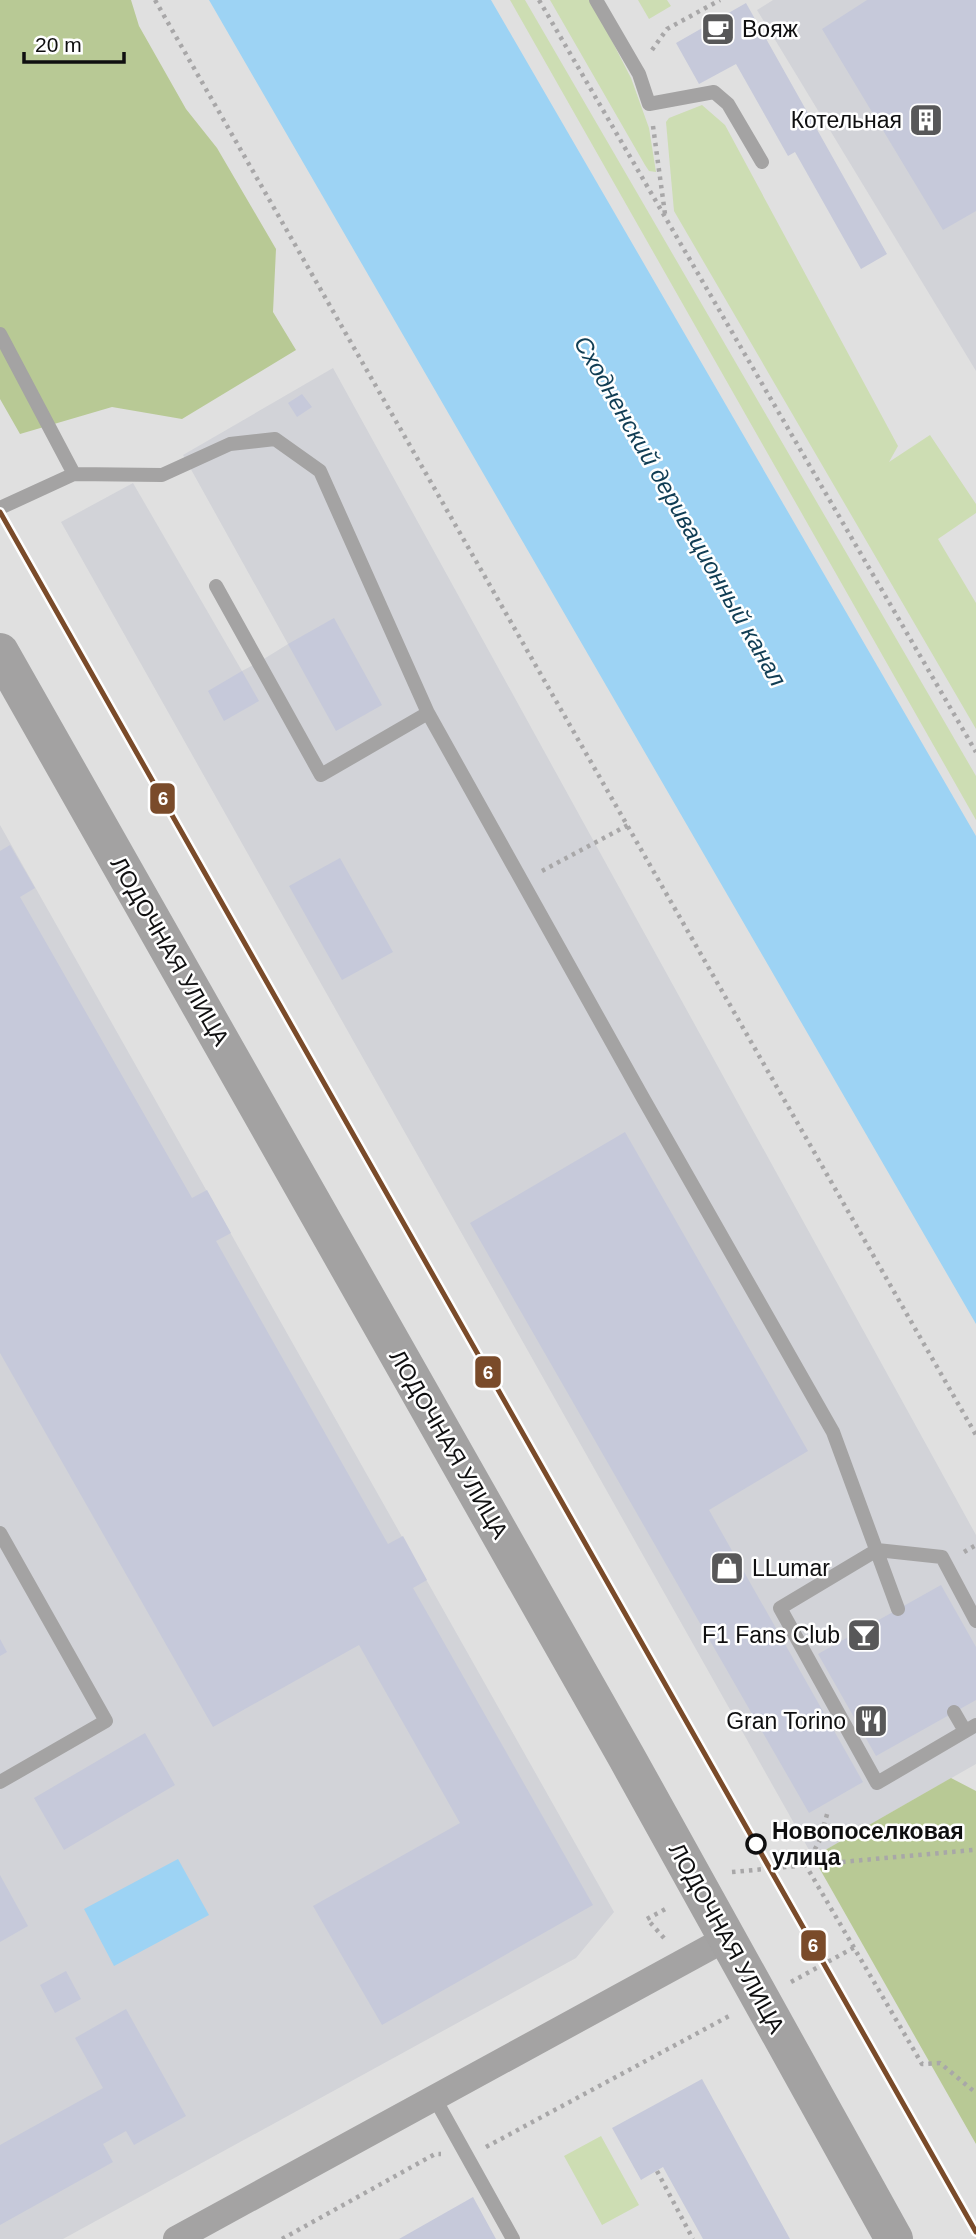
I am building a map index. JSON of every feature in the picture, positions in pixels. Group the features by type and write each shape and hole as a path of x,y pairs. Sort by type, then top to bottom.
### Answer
{"street":[{"name":"ЛОДОЧНАЯ УЛИЦА","path":"0,652 727,1938 894,2239"},
{"path":"177,2239 727,1938"}],"lane":[{"path":"596,0 639,74 649,104 715,92 728,104 762,162"},
{"path":"0,334 74,474"},
{"path":"0,508 74,474 162,475 230,444 275,439 320,471 428,713 833,1432 898,1609"},
{"path":"216,586 321,775 428,713"},
{"path":"0,1533 106,1721 0,1782"},
{"path":"954,1712 970,1728 877,1783 780,1608 877,1550 942,1557 976,1621"},
{"path":"434,2097 513,2239"}],"path":[{"path":"155,0 976,1434"},
{"path":"539,0 976,752"},
{"path":"649,54 667,29 720,0"},
{"path":"649,104 666,219"},
{"path":"522,882 628,825"},
{"path":"966,1551 976,1545"},
{"path":"805,1864 819,1842 828,1811"},
{"path":"732,1872 973,1850 976,1853"},
{"path":"805,1864 922,2064 940,2063 976,2093"},
{"path":"671,1947 647,1919 676,1903"},
{"path":"784,1986 855,1947"},
{"path":"282,2239 435,2154 471,2155 732,2015"},
{"path":"657,2171 693,2239"}],"shaded area":[{"path":"773,0 976,0 976,371 757,10"},
{"path":"333,368 976,1535 976,1764 813,1857 61,522 133,483 242,671 259,662 288,644 183,455"},
{"path":"0,825 614,1912 576,1958 63,2239 0,2239"}],"green space":[{"path":"0,0 131,0 139,26 186,109 217,148 276,249 273,312 296,350 182,419 112,407 20,434 0,399"},
{"path":"510,0 525,0 976,776 976,820"},
{"path":"550,0 591,0 631,78 649,128 656,172 649,171 645,165"},
{"path":"638,0 667,0 671,6 649,19"},
{"path":"702,105 725,125 898,446 889,462 930,435 976,504 976,513 938,539 976,603 976,729 674,211 666,122 669,118"},
{"path":"951,1778 976,1791 976,2144 813,1857"},
{"path":"601,2136 639,2205 602,2225 564,2156"}],"water":[{"name":"Сходненский деривационный канал","path":"209,0 491,0 976,836 976,1324"},
{"path":"178,1859 209,1915 114,1966 84,1909"}],"building":[{"name":"Котельная","path":"867,0 976,0 976,211 943,230 822,29"},
{"path":"746,3 887,254 861,269 795,152 788,156 736,64 699,84 676,43"},
{"path":"302,394 312,407 297,417 288,403"},
{"path":"334,618 382,705 336,731 288,644"},
{"path":"242,671 259,701 224,721 208,691"},
{"path":"10,845 35,888 20,897 192,1198 207,1190 231,1233 216,1241 388,1544 403,1536 427,1580 413,1588 593,1905 382,2025 313,1906 460,1823 359,1645 213,1727 0,1353 0,851"},
{"path":"340,858 393,952 342,980 289,886"},
{"path":"625,1132 808,1451 709,1510 863,1782 809,1813 470,1223"},
{"path":"941,1585 976,1647 976,1700 876,1756 818,1654"},
{"path":"0,1639 7,1652 0,1656"},
{"path":"145,1733 175,1785 64,1850 34,1798"},
{"path":"0,1875 28,1926 0,1942"},
{"path":"66,1971 81,1999 55,2013 40,1985"},
{"path":"126,2009 186,2116 134,2145 126,2131 103,2144 113,2162 0,2225 0,2145 103,2088 75,2038"},
{"path":"702,2079 790,2239 703,2239 663,2167 641,2180 612,2128"},
{"path":"473,2197 496,2239 399,2239"}],"transit line":[{"name":"6","path":"0,512 976,2232"}],"place":[{"name":"Вояж","path":"718,29"},
{"name":"Котельная","path":"926,120"},
{"name":"LLumar","path":"727,1568"},
{"name":"F1 Fans Club","path":"864,1635"},
{"name":"Gran Torino","path":"871,1721"},
{"name":"Новопоселковая улица","path":"756,1844"}]}
